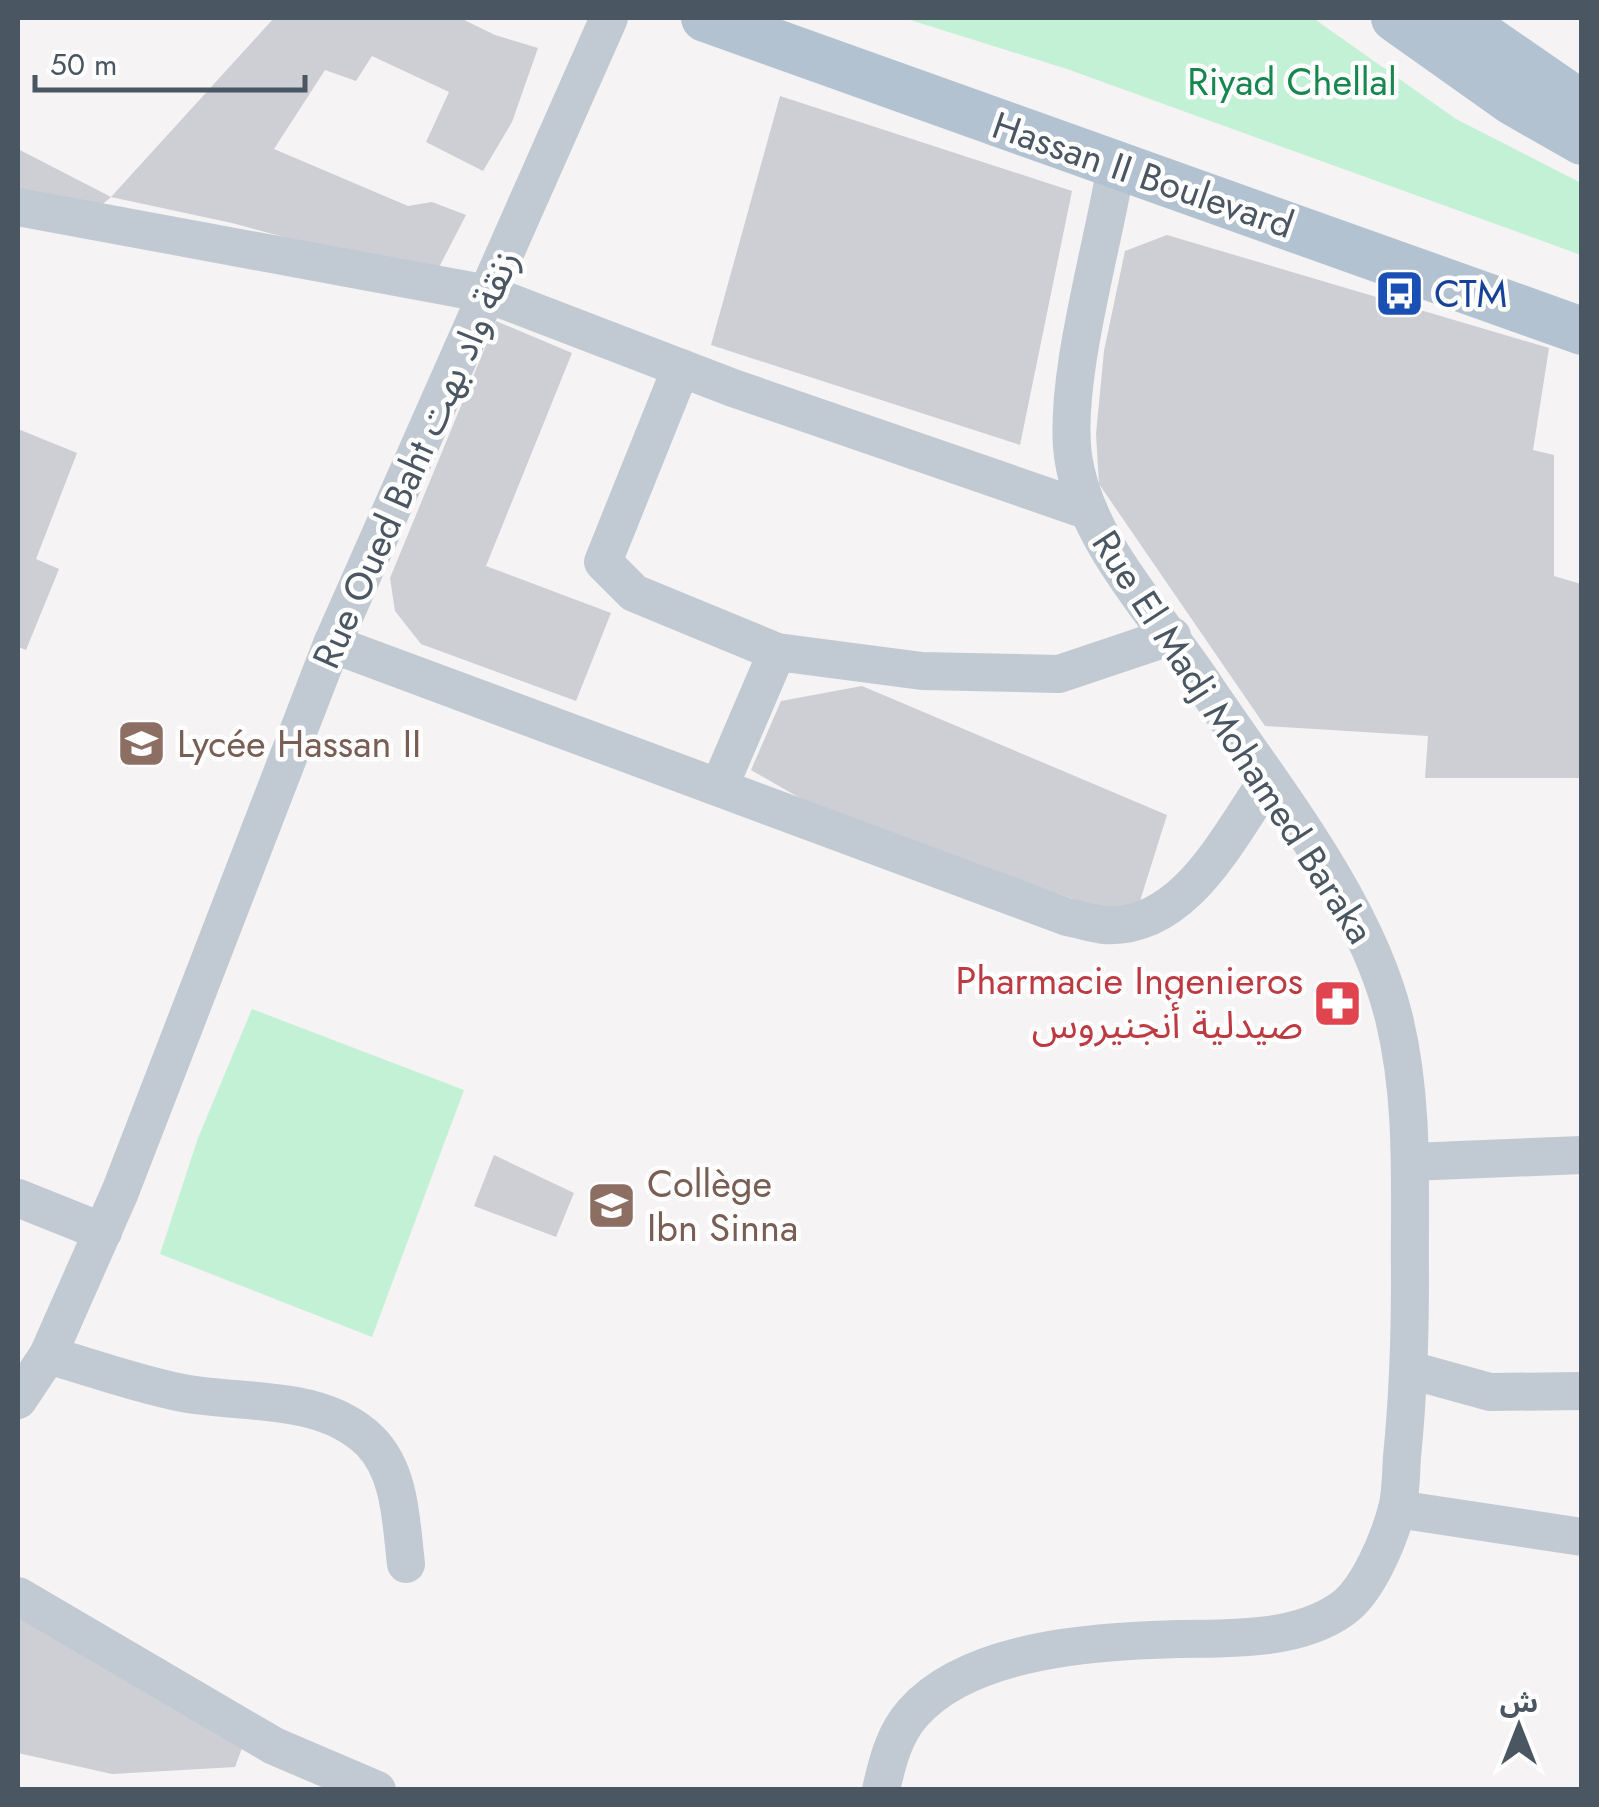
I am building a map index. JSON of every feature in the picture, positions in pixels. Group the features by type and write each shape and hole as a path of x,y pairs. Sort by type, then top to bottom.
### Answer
{"main road":[{"name":"Hassan II Boulevard","path":"705,18 1582,330"},
{"path":"1395,18 1512,101 1582,141"},
{"path":"1456,18 1582,105"}],"street":[{"name":"Rue Oued Baht زنقة واد بهت","path":"18,1400 48,1354 102,1232 332,644 609,18"},
{"name":"Rue El Madj Mohamed Baraka","path":"880,1790 890,1750 913,1712 954,1682 1026,1652 1160,1640 1251,1638 1301,1628 1344,1609 1365,1583 1397,1509 1410,1370 1412,1162 1394,1016 1371,950 1322,862 1115,557 1089,511 1073,454 1074,399 1116,166"},
{"path":"18,207 488,294 681,368 1089,511"},
{"path":"681,368 603,562 634,593 777,652 922,672 1059,674 1172,636"},
{"path":"332,644 1067,916 1106,925 1134,922 1182,898 1268,780"},
{"path":"716,784 723,778 777,652"},
{"path":"1412,1162 1582,1155"},
{"path":"18,1198 102,1232"},
{"path":"48,1354 173,1391 278,1402 336,1419 369,1440 384,1460 399,1504 406,1564"},
{"path":"1410,1370 1490,1392 1582,1391"},
{"path":"1397,1509 1582,1538"},
{"path":"18,1596 274,1746 377,1790"}],"green space":[{"name":"Riyad Chellal","path":"904,18 1313,18 1456,119 1581,183 1581,255 1067,69"},
{"path":"252,1009 464,1090 372,1337 160,1254 198,1138"}],"building":[{"path":"274,18 460,18 495,35 538,48 512,122 483,171 426,142 449,92 372,56 356,81 325,70 274,149 408,206 432,202 466,215 434,277 232,223 111,197"},
{"path":"780,96 1072,191 1020,445 711,345"},
{"path":"18,149 111,197 91,214 18,201"},
{"path":"1167,235 1549,348 1533,450 1554,455 1554,576 1581,584 1582,778 1425,778 1428,736 1265,726 1099,484 1096,434 1104,351 1125,251"},
{"path":"496,321 572,353 486,566 611,613 576,701 421,644 395,611 390,578"},
{"path":"18,429 77,453 36,559 59,569 26,650 18,647"},
{"path":"862,686 1167,815 1134,920 826,813 751,770 781,701"},
{"path":"494,1155 574,1193 556,1237 474,1206"},
{"path":"20,1618 242,1748 235,1767 112,1774 18,1753"}],"place":[{"name":"CTM","path":"1399,294"},
{"name":"Lycée Hassan II","path":"142,744"},
{"name":"Pharmacie Ingenieros صيدلية أنجنيروس","path":"1338,1003"},
{"name":"Collège Ibn Sinna","path":"612,1206"}]}
